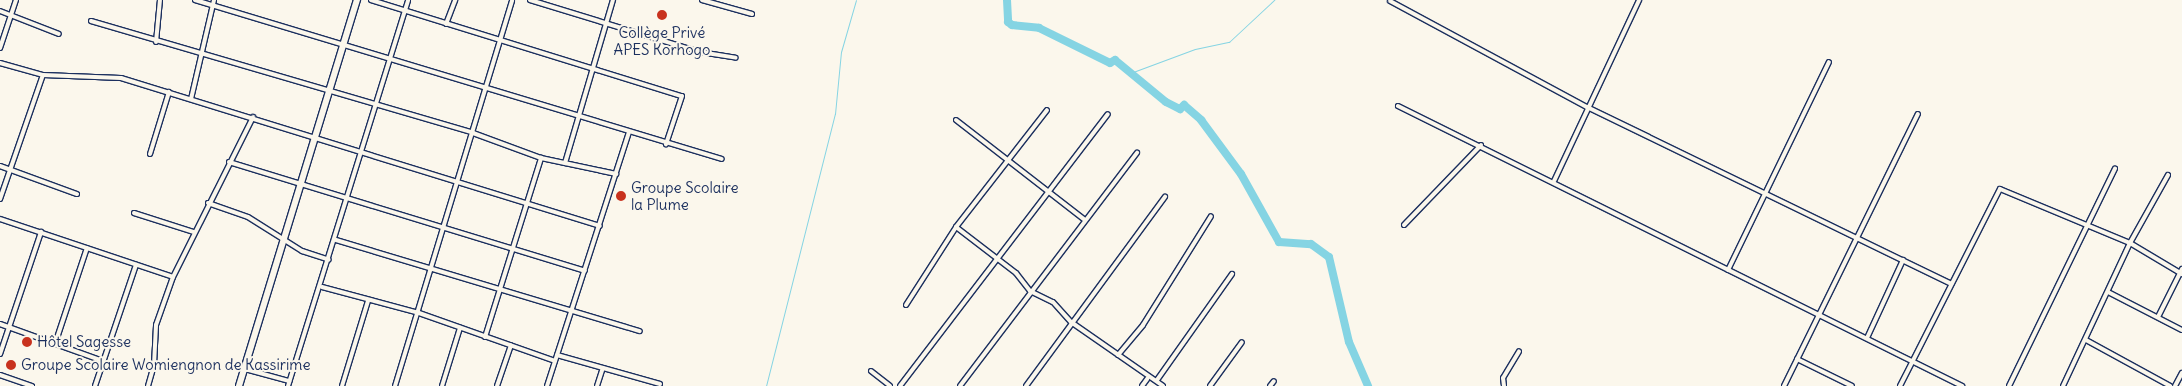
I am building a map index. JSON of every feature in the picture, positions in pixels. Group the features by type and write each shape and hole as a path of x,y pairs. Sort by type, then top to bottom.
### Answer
{"street":[{"path":"0,48 16,0"},
{"path":"156,42 160,0"},
{"path":"195,0 214,2 391,60 485,87 666,144 722,159"},
{"path":"239,386 286,242 357,0"},
{"path":"372,0 682,96 666,144"},
{"path":"245,369 288,384 322,288 408,0"},
{"path":"446,24 455,0"},
{"path":"395,386 419,314 430,270 459,182 485,87 512,0"},
{"path":"530,0 700,52 736,58"},
{"path":"565,163 613,0"},
{"path":"702,0 752,14"},
{"path":"1554,181 1587,107 1639,0"},
{"path":"1390,1 1587,107 1951,284"},
{"path":"191,99 214,2"},
{"path":"0,11 59,34"},
{"path":"91,20 156,42 473,133 541,158 616,174"},
{"path":"1728,270 1829,62"},
{"path":"0,63 43,75 122,78 600,226"},
{"path":"0,199 43,75"},
{"path":"150,154 169,92"},
{"path":"1398,106 1554,181 1818,316 1867,338 1962,386"},
{"path":"906,305 956,228 1010,162 1047,110"},
{"path":"900,386 998,261 1108,114"},
{"path":"1785,386 1918,114"},
{"path":"148,386 156,325 173,277 208,203 253,118"},
{"path":"956,120 1085,220"},
{"path":"547,386 629,132"},
{"path":"1404,225 1481,145"},
{"path":"960,386 1030,291 1137,153"},
{"path":"486,337 541,158"},
{"path":"230,162 304,181 512,250 585,272"},
{"path":"0,166 77,194"},
{"path":"2009,386 2115,170"},
{"path":"2063,386 2130,243 2168,175"},
{"path":"1900,386 2000,189 2130,243 2181,272 2158,317"},
{"path":"1026,386 1071,322 1111,276 1165,197"},
{"path":"208,203 248,218 286,242 329,260"},
{"path":"134,214 194,232"},
{"path":"1118,355 1143,325 1211,216"},
{"path":"0,219 173,277"},
{"path":"956,228 1016,273 1030,291 1053,302 1071,322 1118,355 1147,379 1156,380 1163,386"},
{"path":"0,354 41,232"},
{"path":"336,240 500,291 571,308 640,331"},
{"path":"56,344 87,248"},
{"path":"1867,338 1903,260"},
{"path":"95,386 136,265"},
{"path":"1156,380 1232,274"},
{"path":"322,288 419,314 555,361"},
{"path":"2108,292 2182,330"},
{"path":"342,386 368,301"},
{"path":"0,324 103,361"},
{"path":"442,386 460,328"},
{"path":"2086,340 2170,386"},
{"path":"1210,386 1242,342"},
{"path":"497,386 510,345"},
{"path":"1504,386 1503,378 1519,351"},
{"path":"557,355 660,384"},
{"path":"1797,359 1852,386"},
{"path":"597,386 603,368"},
{"path":"871,371 890,386"},
{"path":"2175,386 2182,373"},
{"path":"0,375 30,386"},
{"path":"1142,386 1147,379"},
{"path":"1270,386 1274,381"}],"waterway":[{"path":"766,386 835,114 841,52 856,0"},
{"path":"1007,0 1008,22 1012,25 1039,28 1110,63 1115,60 1166,102 1180,109 1184,105 1201,120 1241,174 1279,242 1311,244 1329,257 1349,342 1368,386"},
{"path":"1133,72 1195,49 1229,42 1274,0"}],"place":[{"name":"Collège Privé APES Korhogo","path":"662,15"},
{"name":"Groupe Scolaire la Plume","path":"621,196"},
{"name":"Hôtel Sagesse","path":"27,342"},
{"name":"Groupe Scolaire Womiengnon de Kassirime","path":"11,365"}]}
